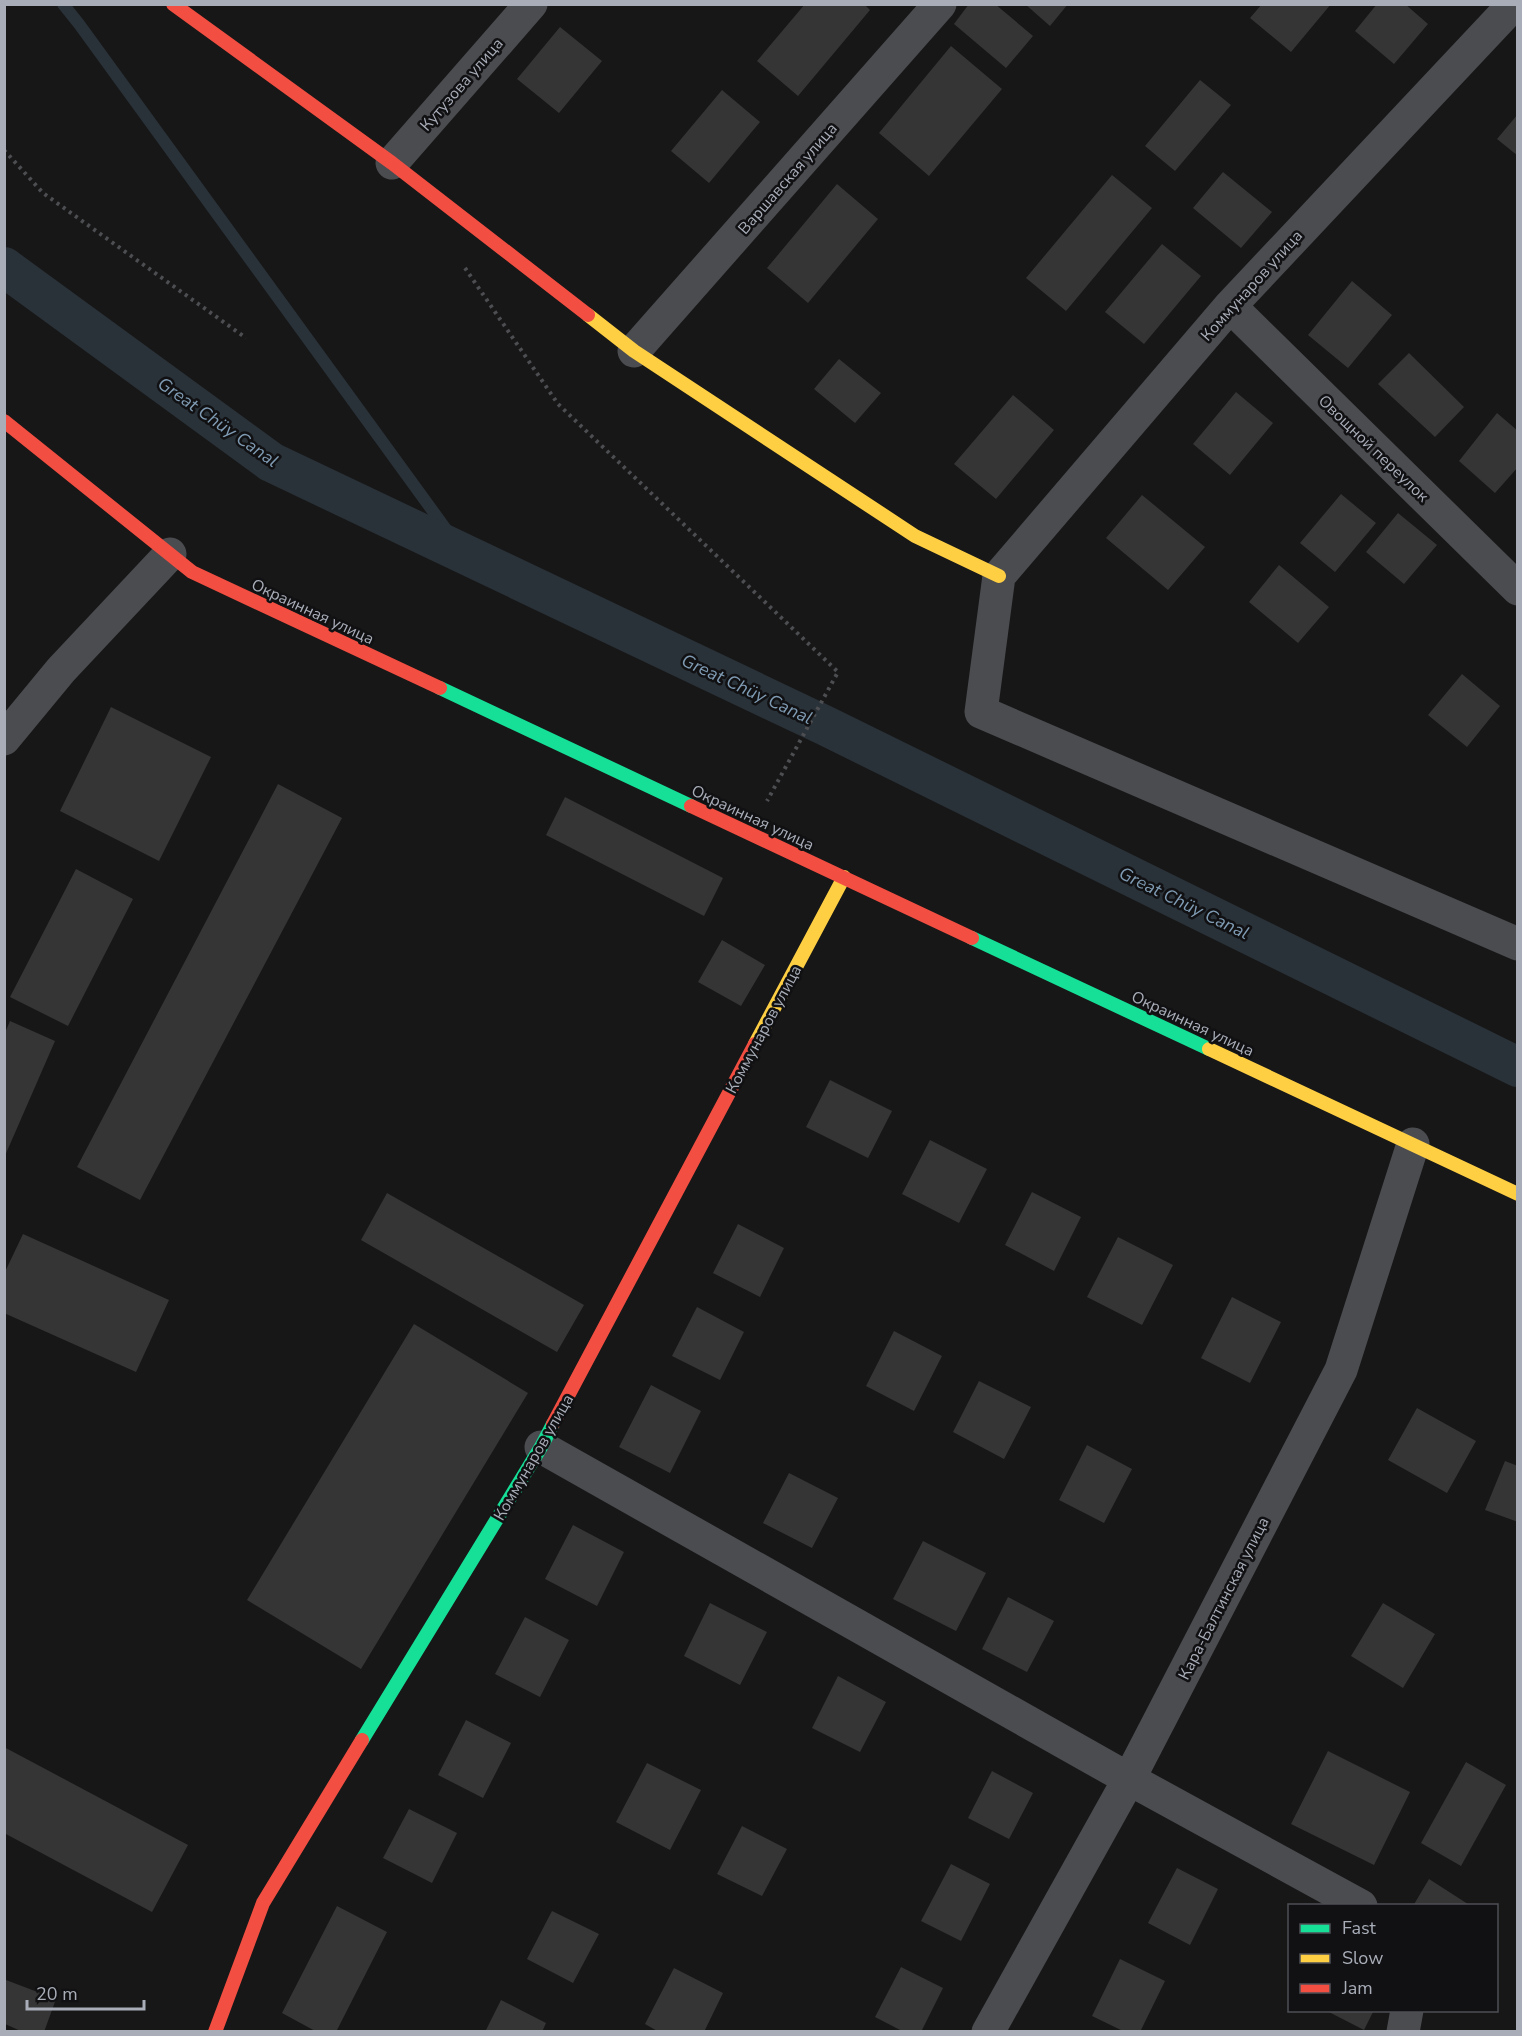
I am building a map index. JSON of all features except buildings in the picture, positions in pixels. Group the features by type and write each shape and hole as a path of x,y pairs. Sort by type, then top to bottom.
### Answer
{"street":[{"path":"172,4 392,163 634,351 915,536 999,576 981,712 1518,944"},
{"name":"Кутузова улица","path":"392,163 531,4"},
{"name":"Варшавская улица","path":"634,351 940,4"},
{"name":"Коммунаров улица","path":"999,576 1230,306 1514,4"},
{"name":"Овощной переулок","path":"1230,306 1518,589"},
{"name":"Окраинная улица","path":"4,421 192,572 1518,1194"},
{"path":"4,739 61,670 170,554"},
{"name":"Коммунаров улица","path":"215,2031 263,1903 541,1447 844,877"},
{"name":"Кара-Балтинская улица","path":"988,2031 1129,1779 1341,1370 1413,1144"},
{"path":"541,1447 1129,1779 1359,1904"},
{"path":"1403,2031 1407,2012"}],"path":[{"path":"4,150 43,193 246,338"},
{"path":"459,259 558,404 838,672 749,833"}],"waterway":[{"path":"63,4 464,554"},
{"name":"Great Chüy Canal","path":"4,267 271,462 826,726 1518,1067"}],"traffic: fast":[{"path":"440,688 691,806"},
{"path":"972,938 1209,1049"},
{"path":"362,1740 553,1424"}],"traffic: slow":[{"path":"588,315 634,351 915,536 999,576"},
{"path":"755,1044 844,877"},
{"path":"1209,1049 1518,1194"}],"traffic: jam":[{"path":"173,4 392,163 588,315"},
{"path":"4,421 192,572 440,688"},
{"path":"691,806 972,938"},
{"path":"553,1424 755,1044"},
{"path":"215,2032 263,1903 362,1740"}]}
